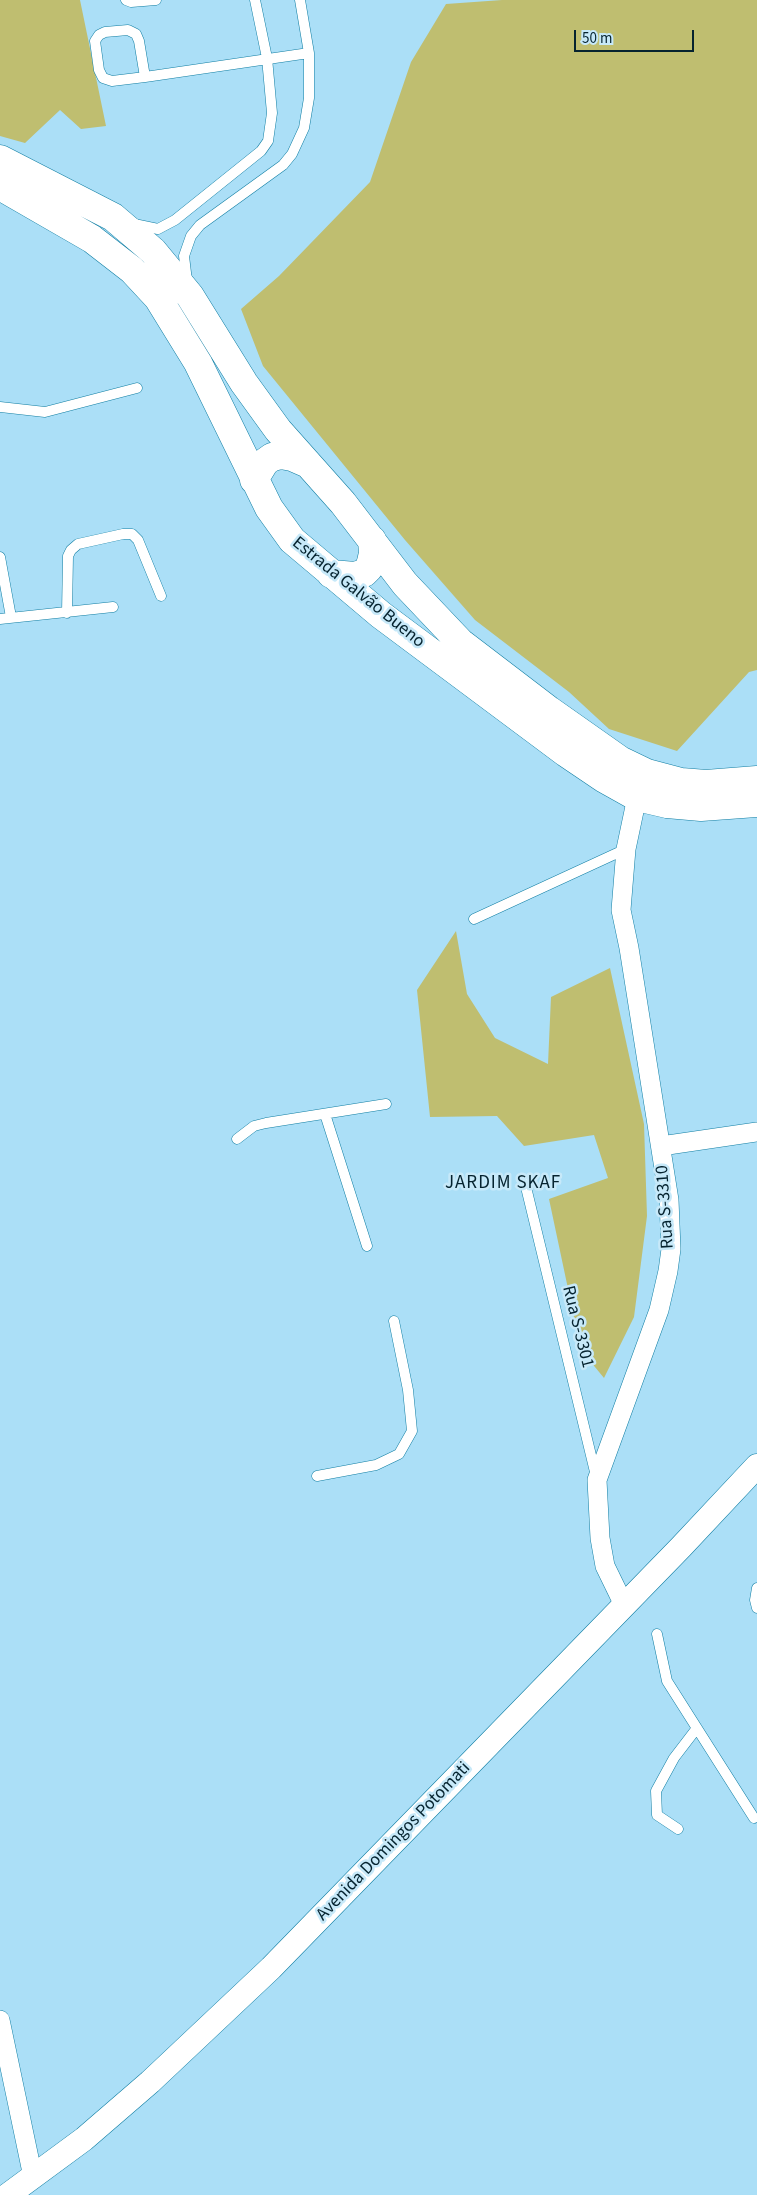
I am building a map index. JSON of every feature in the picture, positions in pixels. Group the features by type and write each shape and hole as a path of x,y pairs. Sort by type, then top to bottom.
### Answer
{"main road":[{"name":"Estrada Galvão Bueno","path":"0,159 114,218 153,251 190,296 244,383 278,430 343,503 404,584 460,642 549,710 620,760 647,772 681,782 706,784 757,780"},
{"name":"Estrada Galvão Bueno","path":"0,186 92,239 132,270 158,298 198,363 269,508 292,540 381,616 566,753 603,778 637,797 668,804 700,807 757,803"},
{"path":"254,480 265,462 272,457 292,456 308,464"},
{"path":"331,574 356,576 369,568 373,553 372,540"}],"street":[{"name":"Rua S-3310","path":"624,1605 605,1566 600,1538 597,1480 659,1310 671,1249 669,1200 629,948 621,910 626,849 637,797"},
{"path":"661,1146 757,1132"},
{"name":"Avenida Domingos Potomati","path":"8,2195 84,2139 150,2082 271,1968 757,1466"},
{"path":"0,2020 32,2177"}],"lane":[{"path":"126,0 132,2 156,0"},
{"path":"114,218 158,229 186,212 260,151 268,141 272,113 267,58 255,0"},
{"path":"190,296 184,256 190,236 200,225 282,165 292,154 304,128 309,98 309,52 300,0"},
{"path":"145,77 136,34 128,30 104,32 99,35 95,41 99,70 104,78 112,81 145,77 309,52"},
{"path":"0,406 45,412 137,388"},
{"path":"67,612 68,556 71,550 78,544 123,534 132,534 138,540 161,596"},
{"path":"0,557 12,617"},
{"path":"0,619 113,607"},
{"path":"474,918 626,849"},
{"path":"237,1139 254,1126 386,1104"},
{"path":"324,1114 366,1246"},
{"name":"Rua S-3301","path":"525,1183 597,1480"},
{"path":"317,1476 376,1465 399,1454 412,1431 408,1390 394,1321"},
{"path":"757,1588 755,1600 757,1608"},
{"path":"657,1634 668,1681 754,1818"},
{"path":"678,1829 657,1815 656,1791 674,1758 697,1728"}],"shaded area":[{"path":"0,0 80,0 106,126 81,129 60,110 25,143 0,136"},
{"path":"502,0 757,0 757,670 749,672 677,751 609,729 569,692 475,620 405,540 263,366 241,309 279,276 370,182 411,62 446,4"},
{"path":"456,931 467,994 495,1038 548,1064 551,997 610,968 644,1124 647,1216 634,1317 604,1378 581,1350 549,1199 608,1178 594,1135 524,1146 497,1116 430,1117 417,990"}],"district":[{"name":"JARDIM SKAF","path":"503,1184"}]}
